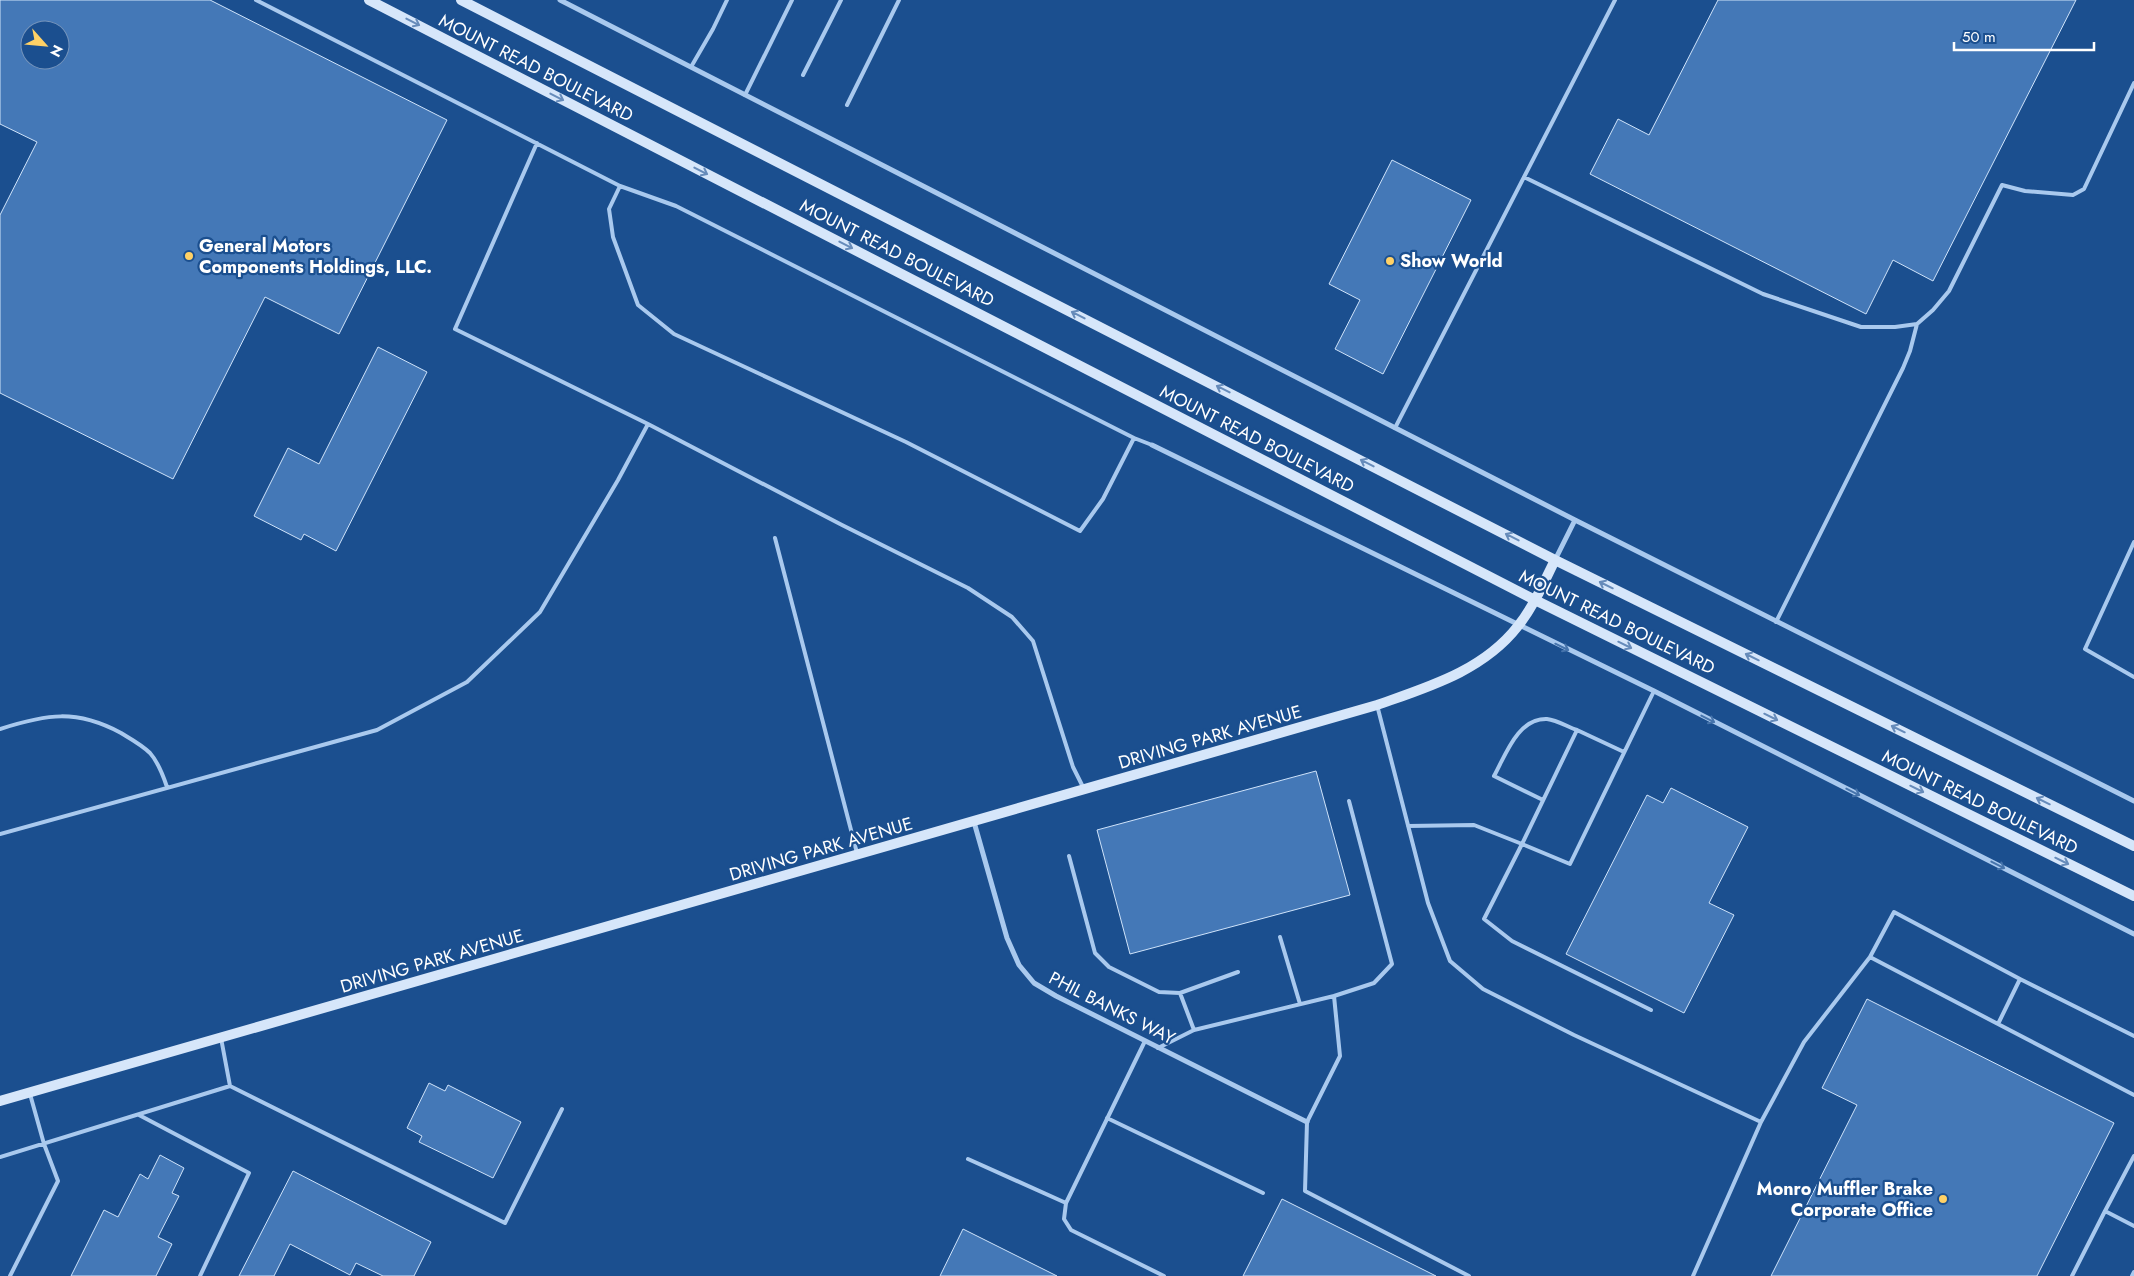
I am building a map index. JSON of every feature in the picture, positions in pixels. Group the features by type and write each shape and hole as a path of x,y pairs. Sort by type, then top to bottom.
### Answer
{"main road":[{"name":"MOUNT READ BOULEVARD","path":"369,0 1535,600 2134,896"},
{"name":"MOUNT READ BOULEVARD","path":"461,0 1555,560 2134,846"},
{"name":"DRIVING PARK AVENUE","path":"0,1101 1377,705 1434,685 1490,655 1518,626 1535,600 1555,560"}],"street":[{"path":"560,0 1575,520 2134,801"},
{"path":"1152,445 1654,691 2134,934"},
{"name":"DRIVING PARK AVENUE","path":"1555,560 1575,520"},
{"name":"PHIL BANKS WAY","path":"974,822 1007,938 1019,965 1034,983 1158,1048 1307,1122"}],"lane":[{"path":"256,0 620,186 676,206 1134,438 1152,445"},
{"path":"691,68 727,0"},
{"path":"745,95 792,0"},
{"path":"803,75 841,0"},
{"path":"847,105 900,0"},
{"path":"1396,428 1615,0"},
{"path":"1524,177 1763,294 1861,327 1895,327 1917,324 1933,310 1949,291 2002,185 2025,191 2073,196 2084,189 2134,83"},
{"path":"537,143 455,329 648,424 968,588 1012,617 1033,641 1073,767 1085,790"},
{"path":"620,186 609,209 612,237 638,304 674,334 906,442 1080,531 1103,499 1134,438"},
{"path":"1776,622 1903,368 1910,351 1917,324"},
{"path":"0,834 168,786 377,730 467,682 540,612 618,480 648,424"},
{"path":"775,538 858,855"},
{"path":"2134,542 2085,649 2134,677"},
{"path":"1408,826 1474,825 1570,864 1654,691"},
{"path":"1377,705 1428,903 1450,961 1483,989 1574,1035 1762,1122"},
{"path":"0,729 22,722 51,717 80,716 109,727 149,752 158,764 168,786"},
{"path":"1543,800 1494,776 1522,726 1535,720 1549,719 1624,752"},
{"path":"1577,730 1484,919 1512,941 1651,1010"},
{"path":"1158,1048 1194,1030 1334,996 1374,983 1392,964 1349,801"},
{"path":"1069,856 1095,953 1109,967 1159,992 1180,993 1238,972"},
{"path":"1693,1276 1762,1122 1804,1042 1870,957 1894,912 2020,979 2134,1036"},
{"path":"1280,937 1300,1004"},
{"path":"1870,957 2134,1095"},
{"path":"1998,1024 2020,979"},
{"path":"1180,993 1194,1030"},
{"path":"1334,996 1340,1056 1307,1122 1305,1191 1468,1276"},
{"path":"221,1038 230,1086"},
{"path":"1145,1041 1066,1203 1064,1219 1071,1230 1164,1276"},
{"path":"0,1157 230,1086 506,1223 562,1109"},
{"path":"10,1276 58,1181 44,1144 30,1093"},
{"path":"139,1114 249,1172 200,1276"},
{"path":"1107,1118 1263,1193"},
{"path":"2072,1276 2134,1156"},
{"path":"968,1159 1066,1203"},
{"path":"2105,1211 2134,1226"},
{"path":"2132,1276 2134,1272"}],"building":[{"name":"General Motors Components Holdings, LLC.","path":"0,0 210,0 447,120 339,334 265,297 173,479 0,393 0,215 37,142 0,124"},
{"path":"1718,0 2076,0 1933,281 1893,260 1866,314 1590,174 1618,119 1649,135"},
{"name":"Show World","path":"1392,160 1471,200 1383,374 1335,349 1360,300 1329,284"},
{"path":"378,347 427,372 336,551 304,534 301,540 254,516 288,448 319,464"},
{"path":"1316,771 1350,895 1130,954 1097,830"},
{"path":"1671,788 1748,827 1709,903 1734,915 1684,1013 1566,954 1647,795 1663,803"},
{"name":"Monro Muffler Brake Corporate Office","path":"1867,999 2114,1123 2037,1276 1771,1276 1857,1105 1822,1088"},
{"path":"429,1083 445,1091 448,1085 521,1122 493,1178 419,1142 422,1136 407,1128"},
{"path":"160,1155 184,1168 172,1193 179,1196 158,1237 172,1244 156,1276 71,1276 104,1210 118,1217 140,1174 148,1179"},
{"path":"293,1171 431,1242 414,1276 383,1276 356,1263 350,1275 290,1244 274,1276 239,1276"},
{"path":"1282,1199 1436,1276 1243,1276"},
{"path":"963,1229 1057,1276 940,1276"}],"place":[{"name":"General Motors Components Holdings, LLC.","path":"189,256"},
{"name":"Show World","path":"1390,261"},
{"name":"Monro Muffler Brake Corporate Office","path":"1943,1199"}]}
